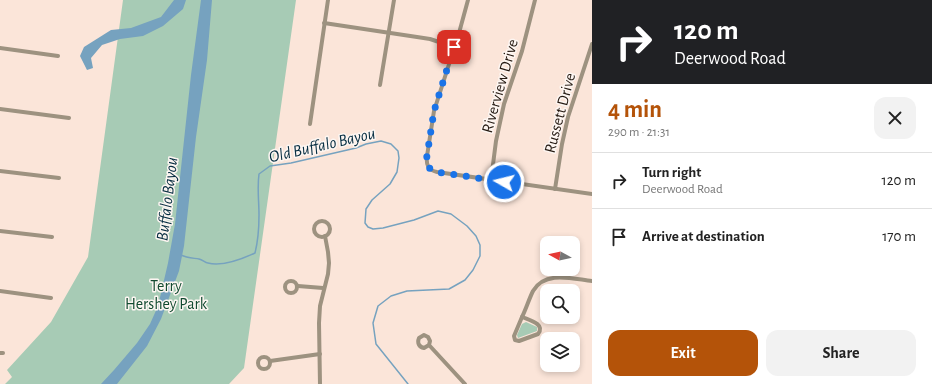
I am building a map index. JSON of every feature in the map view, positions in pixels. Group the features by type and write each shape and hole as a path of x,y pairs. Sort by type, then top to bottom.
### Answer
{"street":[{"path":"310,124 328,0"},
{"path":"380,85 394,0"},
{"path":"468,0 434,111 426,162 428,167 432,171 437,172 592,194"},
{"name":"Riverview Drive","path":"491,180 496,141 503,110 524,44 535,0"},
{"path":"324,23 430,39 454,47"},
{"name":"Russett Drive","path":"555,189 568,117 592,44"},
{"path":"0,48 58,56"},
{"path":"0,109 69,118"},
{"path":"0,171 59,178"},
{"path":"0,231 52,237"},
{"path":"320,384 320,306 323,288 328,274 329,263 325,236"},
{"path":"522,317 539,325 541,328 538,334 519,341 515,340 514,336 522,317 534,290 539,284 546,279 553,277 592,281"},
{"path":"298,286 323,288"},
{"path":"0,291 51,298"},
{"path":"429,345 465,384"},
{"path":"270,361 320,354"}],"green space":[{"name":"Terry Hershey Park","path":"123,0 296,0 244,368 229,384 5,384 12,377 7,370 51,322 88,257"},
{"path":"526,322 537,327 537,331 518,338 517,335 522,324"}],"water":[{"path":"174,0 186,0 183,9 163,26 143,36 120,39 102,45 91,58 93,68 87,70 80,56 84,47 111,30 131,28 161,17"},
{"path":"201,0 212,0 207,60 196,137 184,246 179,271 161,319 147,346 117,384 101,384 137,343 150,324 158,306 175,224 191,75"}],"waterway":[{"name":"Old Buffalo Bayou","path":"181,255 199,259 207,263 219,264 238,260 255,253 259,224 259,174 270,166 291,163 381,141 391,144 398,151 399,158 397,172 390,184 372,200 366,209 365,223 368,227 373,229 383,228 414,220 438,211 451,214 467,226 476,236 480,245 480,256 473,270 465,280 449,289 407,291 391,296 378,306 373,323 376,344 408,384"}],"route":[{"path":"454,47 434,111 426,162 432,171 504,182"}],"water label":[{"name":"Buffalo Bayou","path":"167,199"}]}
